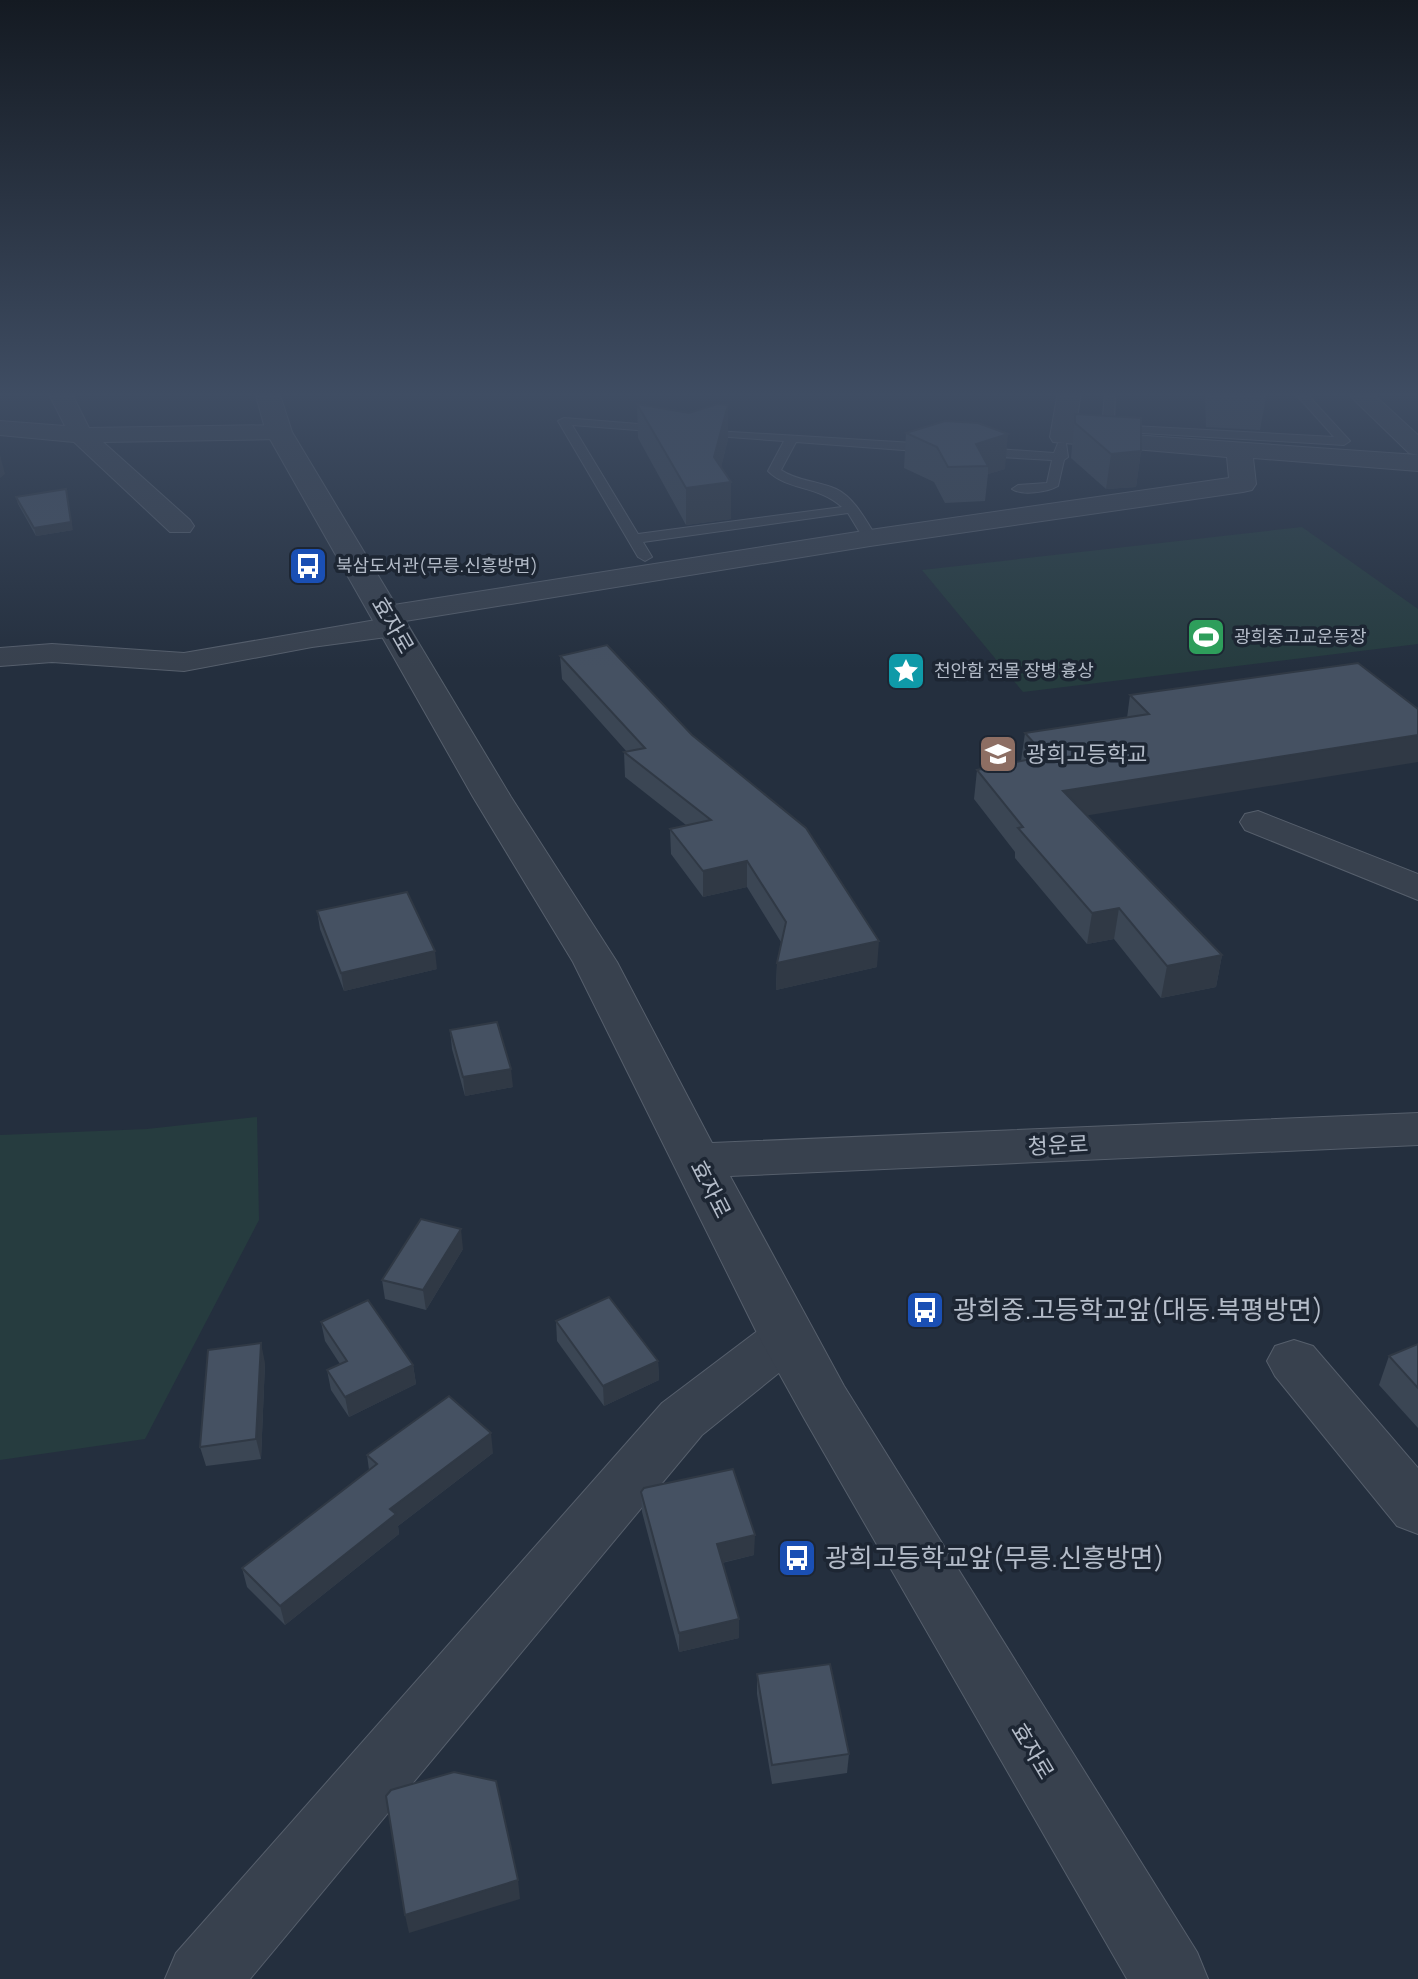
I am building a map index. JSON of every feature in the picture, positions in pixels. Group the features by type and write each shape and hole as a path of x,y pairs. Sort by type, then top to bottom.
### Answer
{"street":[{"path":"135,484 180,526"},
{"name":"효자로","path":"310,484 492,797 595,962 787,1337 1170,1979"},
{"path":"0,657 52,653 184,662 390,621 870,538 1241,484"},
{"path":"1258,822 1418,888"},
{"path":"1134,1141 1255,1112 1418,1103"},
{"name":"청운로","path":"697,1161 1418,1129"},
{"path":"1134,1141 1262,1162 1418,1157"},
{"path":"202,1979 682,1419 787,1337"},
{"path":"1294,1361 1418,1509"}],"lane":[{"path":"602,484 645,557"},
{"path":"802,484 833,492 852,509 870,538"},
{"path":"1018,489 1052,484"},
{"path":"784,490 807,486"},
{"path":"634,539 852,509"}],"green space":[{"path":"1302,527 1418,609 1418,644 1023,692 922,570"},
{"path":"257,1117 259,1220 145,1439 0,1460 0,1135 147,1129"}],"building":[{"path":"684,484 713,484 686,488"},
{"path":"66,489 71,522 34,528 16,497"},
{"path":"607,645 692,735 806,828 879,941 777,963 786,922 747,861 703,871 670,829 711,820 624,752 645,748 560,656"},
{"path":"1358,663 1418,709 1418,735 1063,791 1222,955 1167,966 1119,908 1092,913 1018,828 1023,827 977,770 1046,756 1025,733 1149,714 1130,695"},
{"path":"407,892 435,951 341,973 317,911"},
{"path":"497,1022 511,1069 463,1077 450,1030"},
{"path":"421,1219 461,1229 423,1290 382,1280"},
{"path":"609,1297 658,1361 603,1386 556,1321"},
{"path":"368,1300 413,1365 345,1397 327,1370 347,1361 321,1322"},
{"path":"261,1343 256,1439 200,1447 208,1350"},
{"path":"1418,1344 1418,1388 1389,1356"},
{"path":"449,1396 491,1433 390,1509 396,1514 280,1606 242,1568 377,1464 367,1455"},
{"path":"733,1469 755,1535 717,1544 739,1619 679,1633 641,1492 644,1488"},
{"path":"830,1664 849,1754 772,1765 757,1674"},
{"path":"454,1772 496,1781 518,1880 405,1915 386,1796 391,1790"}],"place":[{"name":"북삼도서관(무릉.신흥방면)","path":"308,566"},
{"name":"광희중고교운동장","path":"1206,637"},
{"name":"천안함 전몰 장병 흉상","path":"906,671"},
{"name":"광희고등학교","path":"998,754"},
{"name":"광희중.고등학교앞(대동.북평방면)","path":"925,1310"},
{"name":"광희고등학교앞(무릉.신흥방면)","path":"797,1558"}]}
